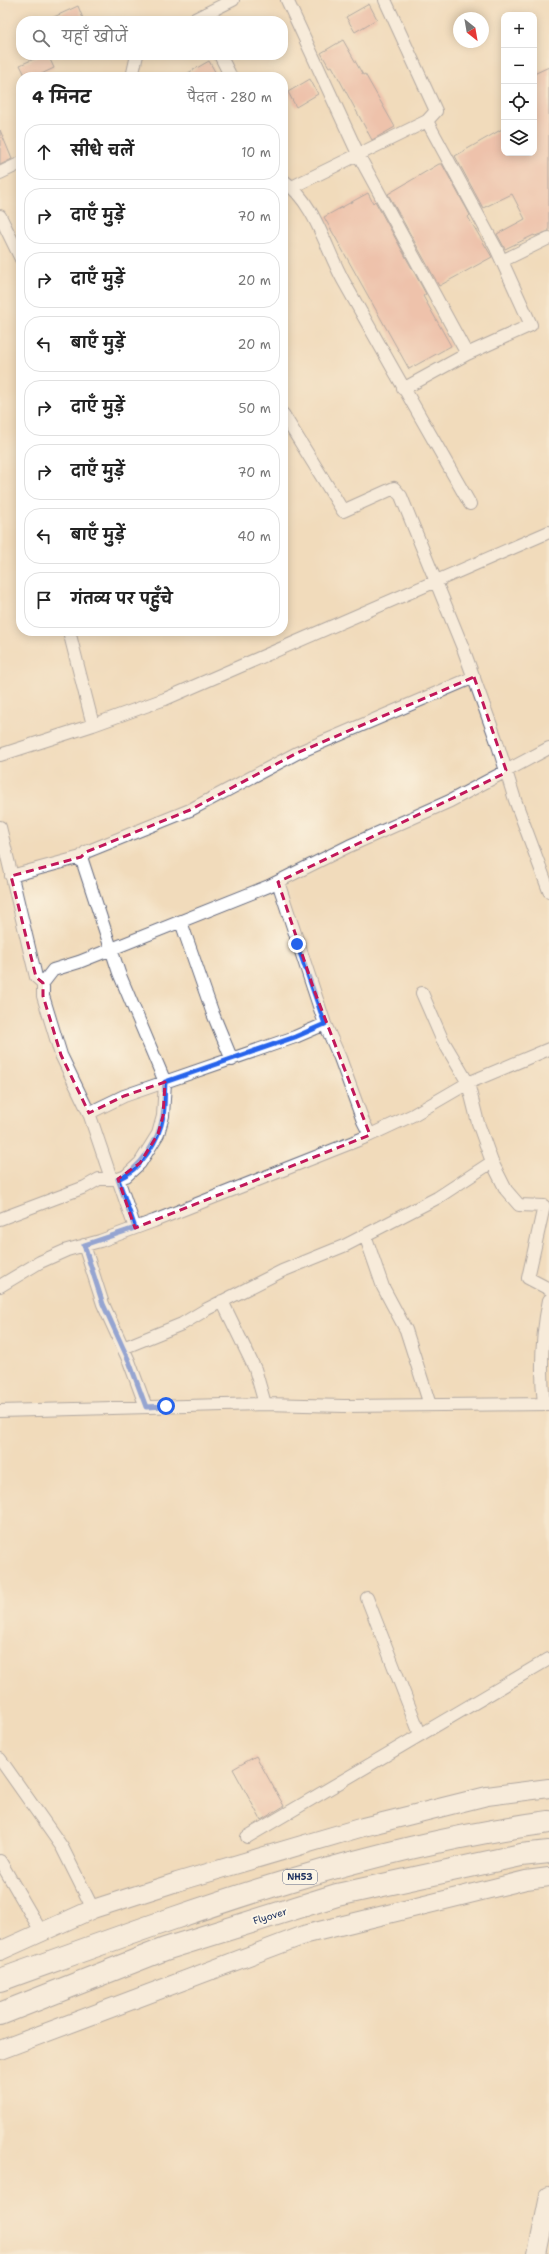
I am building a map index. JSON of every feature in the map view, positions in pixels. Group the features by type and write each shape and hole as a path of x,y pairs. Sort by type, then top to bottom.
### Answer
{"highway":[{"name":"NH53","path":"0,1980 225,1900 348,1862 468,1836 549,1822"},
{"name":"Flyover","path":"0,2014 165,1949 338,1895 521,1855 549,1852"}],"street":[{"path":"204,16 233,0"},
{"path":"287,0 359,156 467,354"},
{"path":"386,0 436,111 427,121 359,156 288,184 320,228 340,274 403,389 470,504"},
{"path":"133,72 136,60"},
{"path":"222,60 228,72"},
{"path":"403,389 467,354 531,325 502,261 427,121"},
{"path":"0,173 16,165"},
{"path":"0,216 16,249"},
{"path":"502,261 549,238"},
{"path":"288,422 343,511 394,488 401,496 437,580 474,677 515,800 549,891"},
{"path":"0,755 93,725 165,699 549,532"},
{"path":"70,636 93,725"},
{"path":"11,876 81,858 86,852 190,810 297,753 474,677"},
{"path":"135,1228 89,1113 61,1055 43,996 43,983 53,970 112,949 278,882 349,846 450,801 503,774 506,770 549,748"},
{"path":"0,827 36,977 43,983"},
{"path":"0,1219 85,1187 99,1179 115,1179 126,1176 140,1163 158,1134 163,1116 165,1082 119,973 81,858"},
{"path":"278,882 325,1024 340,1058 363,1121 370,1135"},
{"path":"181,922 213,1014 232,1060"},
{"path":"422,993 442,1039 468,1083 478,1123 492,1162 506,1190 518,1205 544,1206 528,1278 549,1289"},
{"path":"89,1113 124,1096 232,1060 325,1024"},
{"path":"0,1286 40,1262 67,1250 135,1228 370,1135 413,1116 468,1083 549,1049"},
{"path":"123,1348 182,1324 222,1301 282,1271 365,1235 437,1198 492,1162"},
{"path":"365,1235 383,1287 406,1330 430,1405"},
{"path":"84,1245 103,1304 123,1348 146,1407"},
{"path":"0,1411 265,1404 546,1404 540,1372 545,1321 549,1300"},
{"path":"222,1301 254,1369 265,1404"},
{"path":"367,1598 420,1734"},
{"path":"247,1837 549,1659"},
{"path":"0,1759 62,1847 94,1909"},
{"path":"0,1951 94,1909 177,1882 363,1827 487,1796 549,1788"},
{"path":"0,1861 42,1933"},
{"path":"0,2050 307,1934 526,1880 549,1877"},
{"path":"537,2254 549,2196"}],"highlighted area":[{"path":"474,677 506,770 503,774 278,882 314,990 370,1135 135,1228 118,1179 140,1163 158,1134 163,1116 165,1082 124,1096 89,1113 61,1055 43,996 43,983 36,977 11,876 81,857 86,852 190,810 297,753"}],"building":[{"path":"369,4 377,19 355,32 346,17"},
{"path":"78,6 82,16 56,16"},
{"path":"343,40 363,75 365,74 395,127 372,140 332,66 329,67 321,53"},
{"path":"32,60 50,60 54,68 46,72 24,72 20,65"},
{"path":"209,61 215,72 190,72"},
{"path":"549,67 549,231 535,236 534,235 505,249 497,234 525,219 512,194 483,208 455,156 501,130 501,156 537,156 537,73"},
{"path":"310,79 318,94 296,107 288,92"},
{"path":"0,130 12,159 0,165"},
{"path":"439,164 442,164 470,215 468,217 492,257 439,286 388,194"},
{"path":"368,193 373,203 375,201 426,294 423,296 451,346 409,369 324,217"},
{"path":"256,1756 284,1806 261,1820 233,1769"}],"route":[{"path":"166,1406 146,1407 129,1361 103,1304 84,1245 100,1241 135,1228 118,1179 126,1176 140,1163 158,1134 163,1116 165,1082 232,1060 268,1045 295,1037 325,1024 297,944"}]}
